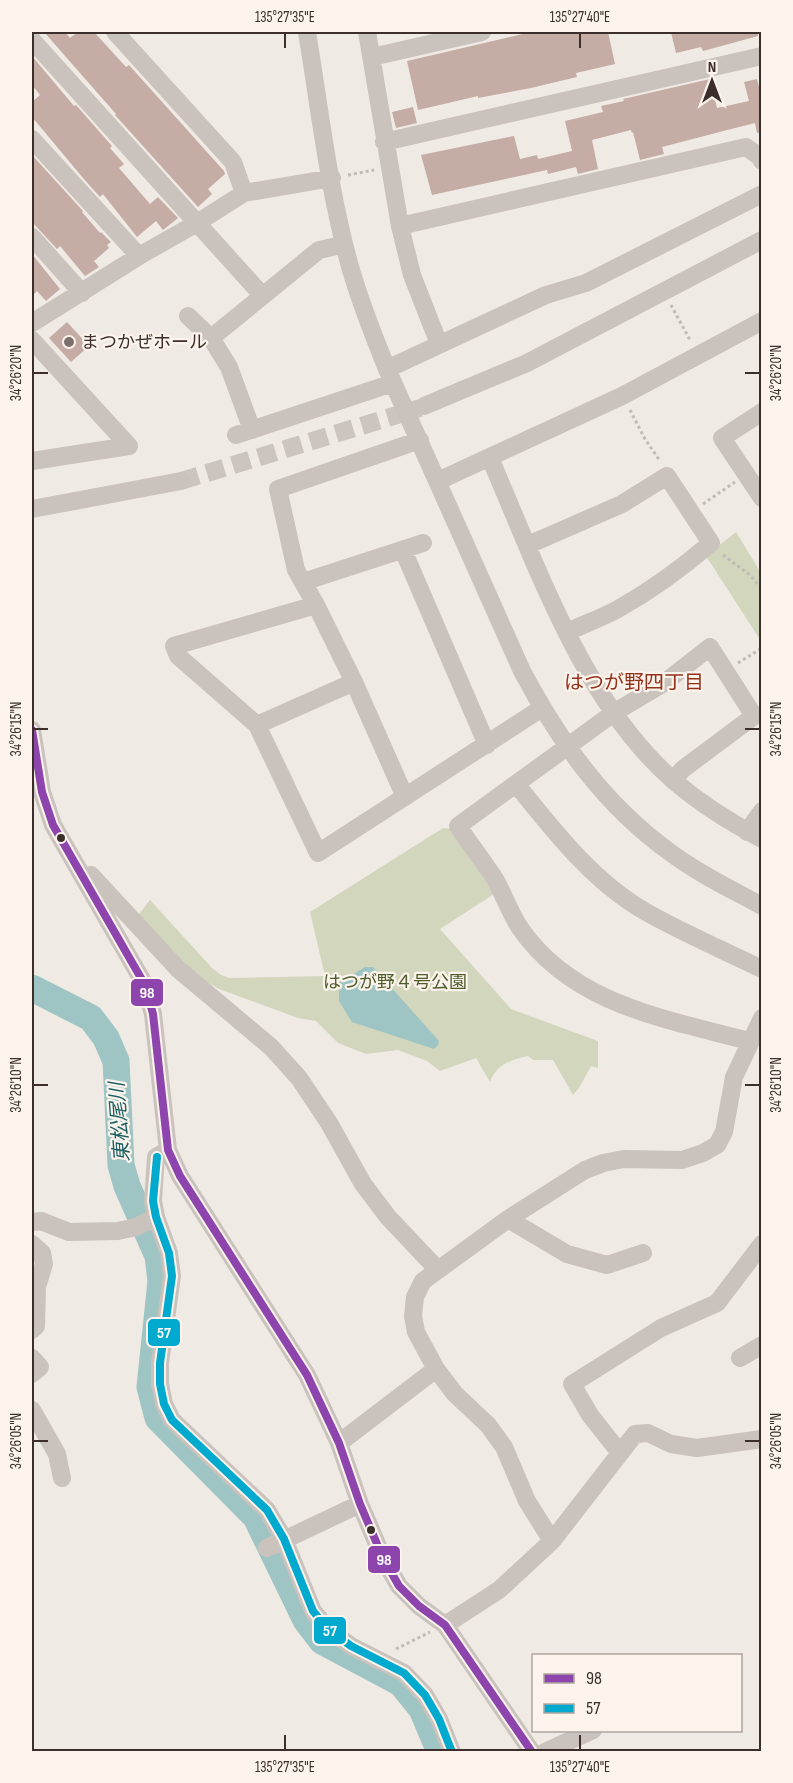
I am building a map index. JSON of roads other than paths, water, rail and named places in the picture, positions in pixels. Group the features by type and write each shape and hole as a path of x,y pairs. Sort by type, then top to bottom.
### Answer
{"street":[{"path":"115,32 233,162 244,193"},
{"path":"307,32 338,177 351,271 390,376 522,671 567,748 597,786 632,823 671,854 762,906"},
{"path":"367,32 400,225 412,275 440,344"},
{"path":"372,57 482,32"},
{"path":"32,40 262,295"},
{"path":"384,142 762,56"},
{"path":"32,140 138,256"},
{"path":"400,225 746,147 762,161"},
{"path":"32,323 138,256 197,224 244,193 338,177"},
{"path":"188,316 211,338 229,367 244,433 302,405 390,376 440,344 546,295 586,283 762,194"},
{"path":"32,237 82,293"},
{"path":"424,406 527,363 762,240"},
{"path":"211,338 319,250 333,247"},
{"path":"438,481 622,396 762,321"},
{"path":"32,340 129,446 32,461"},
{"path":"762,412 722,438 762,498"},
{"path":"405,797 354,681 296,570 278,489 420,440"},
{"path":"490,458 567,632 589,673 642,748 673,780 707,807 754,836 762,811"},
{"path":"528,545 622,504 667,476 711,543 679,570 643,595 567,632"},
{"path":"32,509 181,481"},
{"path":"303,582 423,543"},
{"path":"403,549 487,745"},
{"path":"316,605 174,646 178,656 257,725 313,857 542,708"},
{"path":"673,780 683,769 754,716 710,647 664,682 615,712 458,826 495,880 519,927 552,964 611,1002 749,1041"},
{"path":"257,725 354,681"},
{"path":"32,730 42,792 40,814 53,825 71,854 145,985 153,1014 168,1150 180,1176 307,1375 339,1443 360,1504 383,1558 399,1586 419,1606 445,1625 531,1752"},
{"path":"516,784 563,843 623,897 646,912 762,969"},
{"path":"71,854 178,969 271,1047 299,1077 329,1123 363,1184 388,1217 438,1270"},
{"path":"552,1541 527,1501 504,1447 488,1425 455,1394 436,1369 417,1332 413,1316 415,1297 423,1281 508,1219 585,1170 603,1163 624,1159 682,1160 703,1153 717,1145 724,1132 734,1077 749,1041 762,1018"},
{"path":"168,1150 156,1158 153,1186 156,1217 169,1253 172,1276 160,1363 160,1384 164,1404 172,1420 267,1510 276,1543 314,1611 327,1629 404,1673 425,1695 440,1719 452,1752"},
{"path":"32,1222 41,1221 69,1232 118,1231 136,1227 156,1217"},
{"path":"508,1219 567,1254 607,1265 643,1253"},
{"path":"32,1244 42,1253 44,1264 37,1287 36,1326 32,1330"},
{"path":"620,1453 590,1415 572,1384 661,1328 717,1303 762,1244"},
{"path":"740,1358 762,1345"},
{"path":"32,1358 40,1367 32,1374"},
{"path":"339,1443 436,1369"},
{"path":"32,1410 57,1454 62,1478"},
{"path":"445,1625 499,1590 552,1541 635,1434 648,1433 671,1444 698,1448 762,1439"},
{"path":"276,1543 360,1504"},
{"path":"545,1752 591,1732"}],"water":[{"path":"365,967 373,967 439,1041 434,1049 352,1022 339,1001 339,983"}],"waterway":[{"name":"東松尾川","path":"32,988 91,1018 106,1038 116,1061 121,1165 127,1186 158,1256 161,1281 150,1387 158,1418 256,1517 306,1620 322,1641 401,1683 422,1709 440,1752"}],"tunnel":[{"path":"181,481 420,408"}],"place":[{"name":"まつかぜホール","path":"69,342"}],"district":[{"name":"はつが野四丁目","path":"634,683"}],"park label":[{"name":"はつが野４号公園","path":"395,982"}]}
